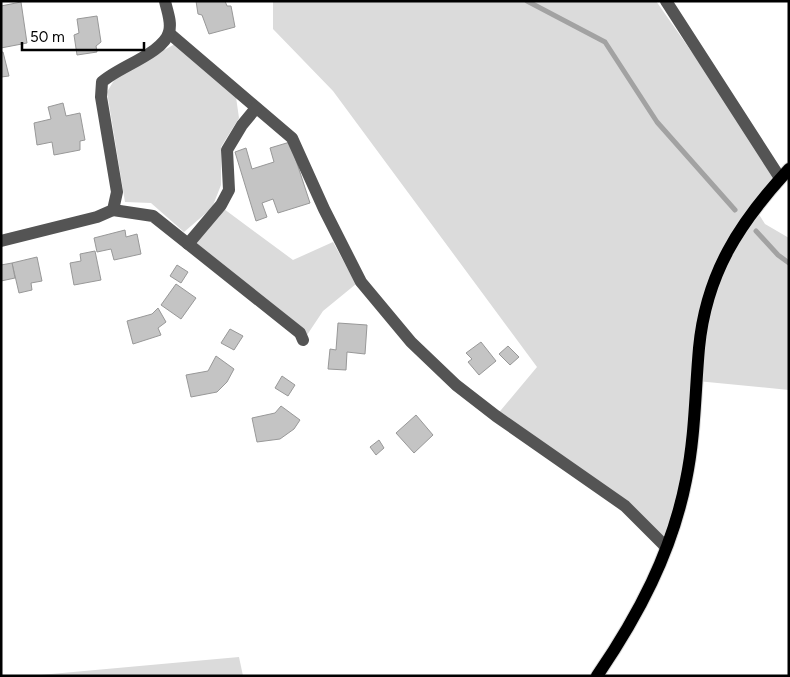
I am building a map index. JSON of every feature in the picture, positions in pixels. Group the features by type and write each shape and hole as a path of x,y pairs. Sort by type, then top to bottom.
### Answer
{"main road":[{"path":"597,676 629,629 650,589 678,514 686,480 695,416 699,347 706,308 718,270 732,240 754,208 784,174"}],"street":[{"path":"113,210 117,192 101,97 102,82 111,74 157,49 169,34 170,23 166,1"},
{"path":"666,1 784,174"},
{"path":"169,34 292,138 324,209 361,282 411,342 456,385 496,416 625,506 666,546"},
{"path":"188,244 221,205 229,190 226,150 242,125 256,108"},
{"path":"1,241 97,217 113,210 152,216 300,333 303,340"}],"shaded area":[{"path":"273,1 656,1 780,178 755,208 765,224 789,238 789,390 697,381 695,416 666,547 625,506 496,416 537,367 333,91 273,29"},
{"path":"175,44 236,97 239,118 221,147 221,185 212,208 184,232 151,203 125,202 107,92 116,77"},
{"path":"224,209 293,260 333,242 356,284 323,311 307,335 199,248 196,242"},
{"path":"239,657 243,676 29,676"}],"building":[{"path":"196,1 225,1 227,6 231,6 235,27 209,34 202,15 198,14"},
{"path":"21,2 27,43 1,48 1,6"},
{"path":"97,16 101,42 96,46 97,52 77,55 74,35 79,33 77,19"},
{"path":"1,52 3,52 9,76 1,77"},
{"path":"63,103 66,116 80,113 85,140 80,141 80,150 54,155 52,142 37,145 34,123 51,119 48,107"},
{"path":"290,142 310,203 278,213 273,199 262,203 267,217 256,221 235,152 246,148 252,169 274,162 270,148"},
{"path":"125,230 126,237 137,234 141,254 114,260 111,249 97,252 94,238"},
{"path":"95,251 101,280 74,285 70,263 81,261 80,254"},
{"path":"37,257 42,281 31,283 32,290 19,293 12,263"},
{"path":"12,263 15,278 1,281 1,265"},
{"path":"177,265 188,272 181,283 170,276"},
{"path":"176,284 196,298 181,319 161,305"},
{"path":"158,308 166,322 158,328 161,335 133,344 127,321 152,314"},
{"path":"338,323 367,325 365,354 347,352 346,370 328,369 330,349 336,350"},
{"path":"230,329 243,336 234,350 221,343"},
{"path":"481,342 496,361 479,375 468,362 472,359 466,353"},
{"path":"508,346 519,357 510,365 499,354"},
{"path":"216,356 234,369 227,382 217,392 191,397 186,375 208,371"},
{"path":"282,376 295,385 288,396 275,388"},
{"path":"281,406 300,420 294,429 280,439 257,442 252,418 275,413"},
{"path":"416,415 433,435 414,453 396,433"},
{"path":"379,440 384,448 376,455 370,447"}],"waterway":[{"path":"527,1 605,42 657,122 735,210"},
{"path":"756,231 778,255 789,263"}]}
